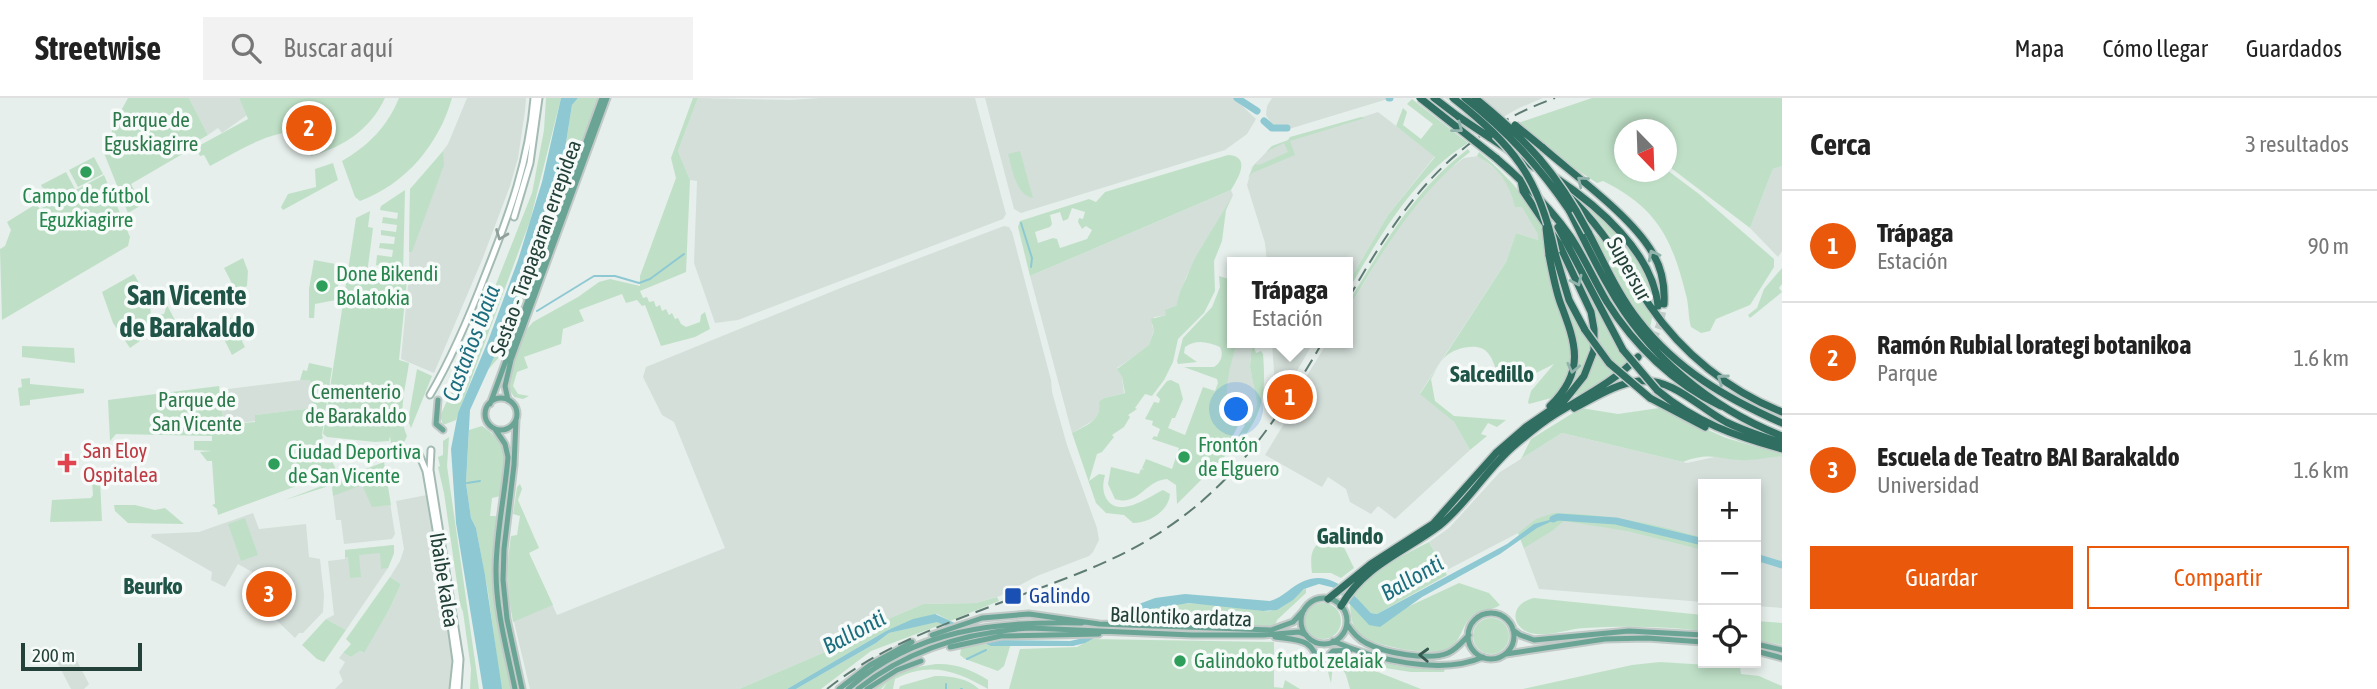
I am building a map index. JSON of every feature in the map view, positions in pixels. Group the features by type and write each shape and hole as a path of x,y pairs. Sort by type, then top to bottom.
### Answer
{"highway":[{"path":"1420,98 1496,158 1555,216 1575,244 1607,302 1636,340 1663,367 1689,388 1746,421 1782,436"},
{"path":"1434,98 1489,137 1564,183 1592,206 1626,239 1647,268 1661,305 1663,283 1659,265 1644,238 1542,147 1477,98"},
{"path":"1341,606 1352,587 1433,524 1496,453 1560,397 1568,385 1574,367 1574,342 1556,290 1543,210 1527,171 1509,146 1453,98"},
{"name":"Supersur","path":"1465,98 1519,145 1547,178 1569,210 1609,288 1633,324 1672,369 1721,406"},
{"name":"Supersur","path":"1477,98 1516,132 1544,162 1566,192 1638,320 1675,361 1702,382 1731,399 1782,423"},
{"path":"1528,162 1586,213 1608,240 1651,308 1682,345 1726,382 1782,412"},
{"path":"1521,180 1523,191 1559,244 1579,284 1591,312 1595,336 1592,358 1579,384 1564,401 1526,427"},
{"path":"1555,216 1623,350 1657,390 1693,416 1734,436 1782,450"},
{"path":"1552,254 1569,300 1585,330 1609,363 1650,398 1701,426 1734,436"},
{"path":"1328,598 1370,564 1431,531 1451,515 1497,462 1525,437 1551,417 1616,377 1638,358"},
{"path":"1525,437 1572,409 1625,384 1643,381 1670,386 1730,424 1782,443"}],"main road":[{"path":"430,395 456,346 517,191 536,98"},
{"path":"514,216 530,163 536,98"},
{"path":"602,98 602,107"},
{"path":"602,107 607,98"},
{"name":"Sestao - Trapagaran errepidea","path":"508,400 506,381 515,349 602,107"},
{"name":"Sestao - Trapagaran errepidea","path":"490,404 602,107"},
{"path":"521,158 528,146"},
{"path":"515,689 496,584 496,559 508,457 505,444 488,424 485,416 490,404 500,399 508,400 515,408 516,420 503,580 505,604 522,689"},
{"path":"438,400 436,424 443,430"},
{"path":"495,429 507,429 516,420"},
{"name":"Ibaibe kalea","path":"431,450 430,470 460,659 456,689"},
{"name":"Ibaibe kalea","path":"419,454 426,471 456,661 456,689"},
{"path":"1346,623 1340,637 1322,643 1315,642 1306,635 1301,623 1304,610 1314,601 1328,598 1341,606 1346,623 1356,636 1373,647 1425,656 1453,651 1469,635 1478,618 1491,614 1504,617 1513,630 1534,640 1629,631 1698,635"},
{"name":"Ballontiko ardatza","path":"848,689 916,646 956,632 1007,623 1270,631 1293,622 1304,610"},
{"path":"932,635 955,625 1007,614 1029,614 1099,624"},
{"name":"Ballontiko ardatza","path":"858,689 897,662 957,638 1018,628 1270,635 1299,632 1306,635"},
{"path":"1506,654 1513,643 1513,630"},
{"path":"950,647 993,637 1127,632"},
{"path":"1270,635 1308,644 1316,652 1318,666 1333,650 1349,650 1406,664 1456,663 1483,657 1495,659 1506,654 1605,639 1647,638 1698,642"},
{"path":"1469,635 1472,648 1483,657"},
{"path":"1333,641 1370,655"},
{"path":"839,689 884,656 912,642"},
{"path":"1761,645 1782,650"},
{"path":"1761,652 1782,658"},
{"path":"867,689 897,670 921,661"}],"shaded area":[{"path":"189,98 239,98 247,115 222,133 218,128 208,135"},
{"path":"467,98 526,98 525,111 518,158 510,186 434,373 401,359 409,275 410,189 429,170 448,144"},
{"path":"698,98 975,98 1006,214 1003,219 738,320 715,323 694,263 697,181 690,180 678,151"},
{"path":"985,98 1234,98 1256,119 1247,134 1225,150 1021,213 1014,209"},
{"path":"1272,98 1391,98 1289,129 1272,125 1266,115"},
{"path":"1445,98 1543,98 1484,128"},
{"path":"1378,112 1435,156 1388,215 1353,274 1353,257 1266,257 1265,243 1247,185 1252,167 1272,146"},
{"path":"1479,156 1496,170 1514,191 1539,230 1538,240 1516,233 1506,262 1420,393 1454,422 1470,450 1395,519 1378,506 1371,514 1350,502 1346,489 1328,477 1322,487 1265,455 1285,422 1281,418 1324,348 1353,348 1353,301 1398,227 1429,188 1464,158"},
{"path":"1782,166 1782,251 1778,257 1750,228 1773,169"},
{"path":"1231,190 1233,195 1186,277 1176,306 1167,315 1154,317 1154,330 1149,346 1117,368 1122,377 1124,393 1104,398 1096,419 1072,433 1030,276"},
{"path":"1004,226 1009,227 1012,232 1067,445 1097,528 1099,540 1089,556 1037,576 1000,596 976,603 923,604 863,630 832,649 739,689 530,689 509,601 509,553 529,553 557,615 725,548 674,422 662,415 643,377 646,367 843,287"},
{"path":"1235,348 1252,348 1250,367 1257,404 1250,422 1228,417 1225,397 1229,366"},
{"path":"1272,348 1310,348 1279,402 1276,399"},
{"path":"310,379 313,408 256,415 256,421 224,425 220,390"},
{"path":"1562,433 1687,463 1719,456 1748,460 1769,456 1782,457 1782,608 1761,606 1761,479 1698,479 1698,602 1539,589 1518,533 1445,571 1429,542 1449,528 1500,472"},
{"path":"387,483 395,534 392,539 344,544 341,520 336,520 332,485"},
{"path":"432,494 458,661 455,689 335,689 343,681 339,672 345,662 339,658 343,653 351,657 360,651 363,653 401,584 390,577 404,549 396,501"},
{"path":"253,513 259,529 306,524 309,557 320,559 323,612 295,638 269,613 245,601 259,576 238,564 225,587 211,580 212,572 151,537 152,534 199,532"},
{"path":"394,545 388,568 346,630 326,619 334,615 328,561 345,559 345,550"},
{"path":"73,653 89,684 84,689 71,689 56,660 57,657"}],"green space":[{"name":"Parque de Eguskiagirre","path":"128,98 189,98 208,135 194,143 191,149 131,184 142,205 128,213 104,153 116,120"},
{"path":"239,98 385,98 363,128 334,148 311,156 309,133 306,130 293,131 256,142 210,166 204,155 200,156 195,148 248,119"},
{"path":"399,98 452,98 439,131 418,160 392,184 360,201 355,197 342,161 376,134 389,118"},
{"path":"546,98 561,98 530,221 456,420 443,425 440,416 466,360 532,193 544,130"},
{"path":"578,98 599,98 507,348 487,371 513,308 562,168 572,105"},
{"path":"693,98 698,98 678,151 690,180 686,272 640,291 643,298 647,297 649,302 654,301 656,307 660,305 662,311 666,309 669,315 672,313 675,319 678,318 686,327 700,322 701,315 705,312 710,329 695,337 661,346 645,305 642,306 637,300 626,303 622,294 579,310 584,321 563,329 561,344 524,357 528,368 517,372 513,386 518,394 529,396 523,399 514,397 508,387 511,370 526,330 533,322 599,282 610,279 640,286 640,276 676,178 671,158"},
{"path":"1592,98 1782,98 1782,166 1773,169 1750,228 1677,173 1677,119 1614,119 1614,182 1677,182 1677,178 1774,259 1774,267 1750,305 1716,319 1710,331 1701,333 1691,327 1687,299 1675,257 1660,227 1649,214 1621,191 1603,181 1597,183 1562,160 1518,123"},
{"path":"1412,99 1468,143 1448,157 1415,190 1386,228 1353,282 1353,274 1388,215 1435,157 1396,126 1403,108 1407,112 1403,125 1421,139 1433,124 1407,104"},
{"path":"1365,118 1290,141 1295,155 1252,173 1248,178 1255,164 1259,165 1288,152 1284,143 1266,152 1272,146 1290,137"},
{"path":"1468,149 1470,152 1433,186 1402,224 1353,301 1353,295 1400,220 1431,182"},
{"path":"443,151 444,165 412,252 409,252 410,189"},
{"path":"1020,151 1033,198 1022,192 1011,167 1008,154"},
{"path":"1479,152 1524,197 1542,226 1551,284 1569,341 1569,368 1555,397 1529,404 1531,391 1554,364 1524,379 1521,375 1508,382 1499,373 1487,352 1478,347 1455,351 1442,361 1506,262 1516,233 1538,240 1538,234 1522,207 1515,207 1502,177 1491,165 1477,156"},
{"path":"1228,155 1235,156 1241,163 1240,173 1231,190 1030,276 1018,227 1020,221 1089,199 1096,202 1105,192","holes":["1072,208 1085,212 1083,219 1079,218 1078,222 1082,229 1086,226 1092,230 1087,239 1060,248 1057,239 1053,238 1038,243 1035,232 1050,227 1050,215 1060,212 1063,221 1068,219"]},
{"name":"Campo de fútbol Eguzkiagirre","path":"94,157 103,174 78,187 69,170"},
{"path":"333,163 338,180 283,210 281,207 288,194 316,187 315,169"},
{"path":"66,172 75,189 51,202 41,185"},
{"path":"104,175 130,237 128,246 2,320 0,249 5,246 11,230 7,222 36,204 40,209"},
{"path":"405,190 403,276 399,276 399,268 376,265 377,255 392,257 393,250 379,248 380,243 394,244 395,237 381,235 381,230 396,232 397,225 382,223 383,217 397,219 398,213 380,210 381,206"},
{"path":"1233,195 1226,210 1222,241 1214,261 1215,291 1204,313 1178,339 1173,362 1152,396 1145,394 1135,408 1137,409 1128,415 1130,417 1124,427 1112,435 1114,437 1102,452 1097,454 1089,481 1099,474 1105,475 1104,492 1111,504 1125,507 1163,490 1170,494 1166,506 1157,515 1133,523 1124,515 1106,513 1096,503 1072,433 1095,418 1099,402 1104,398 1125,393 1122,377 1117,369 1149,345 1154,331 1151,319 1166,315 1165,310 1176,306 1195,258"},
{"path":"1583,202 1624,240 1647,273 1655,303 1610,235"},
{"name":"Cementerio de Barakaldo","path":"370,211 368,227 373,228 367,274 407,280 399,360 409,363 402,410 407,436 402,447 392,452 390,436 389,441 375,442 327,437 323,434 356,218"},
{"path":"1550,223 1628,363 1620,371 1597,344 1597,329 1590,300"},
{"path":"1593,232 1614,255 1652,317 1650,329 1627,296"},
{"path":"243,258 248,271 247,286 236,291 224,268"},
{"path":"314,260 341,265 336,300 315,304 314,318 309,318 309,289"},
{"path":"1556,268 1569,308 1590,344 1578,378 1570,388 1577,356 1576,342"},
{"path":"1782,268 1782,284 1779,288 1782,292 1750,318 1748,315 1757,308 1764,289"},
{"path":"134,274 150,303 151,316 164,314 167,305 177,324 174,327 168,321 130,348 113,323 102,292"},
{"path":"1219,276 1227,278 1227,348 1236,348 1228,379 1228,416 1250,422 1257,404 1250,367 1252,348 1256,353 1261,351 1263,354 1263,390 1253,423 1238,443 1236,440 1245,425 1240,422 1229,443 1228,453 1177,504 1176,485 1167,479 1160,480 1130,499 1115,499 1108,484 1111,467 1139,474 1141,469 1144,470 1142,468 1146,459 1172,469 1179,448 1152,439 1157,437 1160,429 1152,425 1153,421 1145,419 1154,402 1159,403 1160,399 1156,395 1167,381 1179,384 1183,399 1168,428 1185,435 1203,387 1215,391 1217,379 1184,367 1214,367 1221,358 1220,347 1193,343 1185,347 1184,353 1197,362 1178,364 1177,361 1183,338 1212,307 1220,287"},
{"path":"230,317 245,347 232,355 216,323"},
{"path":"22,346 74,348 75,363 22,357"},
{"path":"1597,352 1614,373 1582,394 1572,396 1589,374"},
{"name":"Parque de San Vicente","path":"309,363 332,368 323,438 320,440 332,457 330,458 337,471 218,515 217,509 212,505 215,504 212,461 207,461 200,452 212,451 194,450 194,441 212,441 212,436 116,434 110,441 108,400 219,386 224,425 255,422 255,415 313,408 310,380 300,380"},
{"path":"1438,367 1431,379 1435,401 1454,416 1506,420 1497,427 1488,423 1481,434 1487,436 1470,450 1454,422 1420,394"},
{"path":"417,369 432,376 411,428 408,421"},
{"path":"30,378 30,384 84,389 84,393 30,400 30,405 20,406 18,388 22,387 21,379"},
{"path":"1581,408 1618,414 1659,408 1726,438 1782,454 1782,457 1740,460 1702,457 1683,462 1562,433 1521,459 1531,439"},
{"path":"482,426 499,441 505,456 501,496 492,498 490,516 497,516 493,591 511,689 501,689 488,592 466,483 469,430"},
{"path":"449,437 447,466 479,689 470,689 471,669 463,612 438,467 438,457 443,455 443,441"},
{"path":"384,462 391,505 372,507 362,485 333,496 332,485 285,500"},
{"path":"94,479 100,479 102,521 50,522 52,500 91,498"},
{"path":"520,484 522,489 518,500 539,548 529,553 553,605 513,622 508,558 511,536 517,535 520,516 513,514 517,487"},
{"path":"114,505 135,505 155,510 165,508 184,524 128,523 115,511"},
{"path":"1554,513 1630,520 1698,537 1698,549 1627,531 1564,521 1524,548 1518,533 1536,519"},
{"path":"245,518 258,555 241,561 228,524"},
{"path":"1338,535 1354,568 1341,578 1331,573 1312,573 1311,558 1315,547 1323,540"},
{"path":"1429,542 1447,575 1377,614 1371,613 1352,594 1360,585 1398,558"},
{"path":"394,545 388,568 381,569 380,553 359,555 361,577 350,578 345,550"},
{"path":"390,577 401,584 364,653 360,651 351,657 343,653 351,644 346,639"},
{"path":"1459,583 1489,593 1500,605 1471,617 1454,644 1445,650 1426,652 1399,649 1373,642 1357,632 1353,625 1350,600 1369,617 1383,622 1401,610"},
{"path":"1306,588 1306,593 1277,620 1275,626 1188,624 1133,619 1153,607 1185,603 1270,611 1286,605"},
{"path":"997,597 999,601 950,621 937,614 886,631 787,689 739,689 832,649 865,629 923,604 976,603"},
{"path":"1534,598 1698,614 1698,631 1614,627 1536,634 1521,628 1517,623 1516,612 1525,601"},
{"path":"1323,603 1335,609 1341,621 1335,633 1323,639 1311,633 1305,621 1311,609"},
{"path":"1491,618 1504,623 1509,636 1504,649 1491,654 1478,649 1473,636 1478,623"},
{"path":"326,619 346,630 324,662 302,645"},
{"path":"937,621 943,624 871,651 821,689 796,689 889,633"},
{"path":"1761,621 1782,623 1782,645 1761,641"},
{"path":"1013,637 1004,666 998,671 960,655 961,649 966,646"},
{"name":"Galindoko futbol zelaiak","path":"1091,639 1274,642 1274,687 1283,688 1285,680 1300,689 1009,689 1020,649 1077,647"},
{"path":"1348,652 1395,665 1445,668 1444,672 1411,672 1385,668 1350,657 1340,659 1333,665 1331,683 1327,665 1330,657"},
{"path":"1350,661 1421,689 1350,689 1340,664"},
{"path":"1660,662 1698,664 1698,668 1740,668 1741,674 1759,676 1782,686 1782,689 1523,689 1632,665"},
{"path":"936,664 957,666 976,673 988,680 988,689 954,673 920,670 895,679 893,689 883,689 887,683 881,689 870,689 905,669"},
{"path":"935,676 958,678 979,689 899,689 900,686"}],"water":[{"path":"561,98 578,98 572,105 562,168 499,346 470,410 466,483 471,518 476,528 485,575 502,689 483,689 456,523 451,449 458,413 518,260 542,182"},
{"path":"1561,517 1537,528 1500,554 1422,597 1380,627 1369,625 1335,588 1319,584 1304,589 1277,610 1263,611 1189,603 1145,610 1085,643 1073,646 991,646 937,622 889,633 796,689 787,689 886,631 913,619 935,614 992,640 1070,641 1079,639 1115,619 1118,612 1155,598 1185,594 1270,601 1299,583 1324,578 1342,586 1371,613 1377,614 1507,544 1534,524"}],"waterway":[{"path":"1237,98 1257,111"},
{"path":"1264,121 1272,128 1287,128"},
{"path":"1021,223 1032,258 1031,267"},
{"path":"537,311 594,276 615,276 639,283 650,279 684,254"},
{"path":"467,483 480,481"},
{"name":"Ballonti","path":"1553,519 1558,517 1616,521 1698,541"},
{"name":"Ballonti","path":"1761,559 1782,565"},
{"path":"967,659 986,650"},
{"path":"946,684 946,689"}],"tunnel":[{"path":"1641,355 1657,331 1664,304"}],"railway":[{"path":"1353,290 1409,205 1457,154 1486,132 1555,98"},
{"path":"827,689 887,650 952,621 1098,565 1163,531 1218,486 1242,461 1284,406 1319,348"}],"place":[{"name":"Ramón Rubial lorategi botanikoa","path":"309,128"},
{"name":"Campo de fútbol Eguzkiagirre","path":"86,172"},
{"name":"Done Bikendi Bolatokia","path":"322,286"},
{"name":"Trápaga","path":"1290,397"},
{"name":"Frontón de Elguero","path":"1184,457"},
{"name":"San Eloy Ospitalea","path":"67,463"},
{"name":"Ciudad Deportiva de San Vicente","path":"274,464"},
{"name":"Escuela de Teatro BAI Barakaldo","path":"269,594"},
{"name":"Galindo","path":"1013,596"},
{"name":"Galindoko futbol zelaiak","path":"1180,661"}],"district":[{"name":"San Vicente de Barakaldo","path":"187,311"},
{"name":"Salcedillo","path":"1492,374"},
{"name":"Galindo","path":"1350,536"},
{"name":"Beurko","path":"153,586"}],"water label":[{"name":"Castaños ibaia","path":"471,343"}]}
